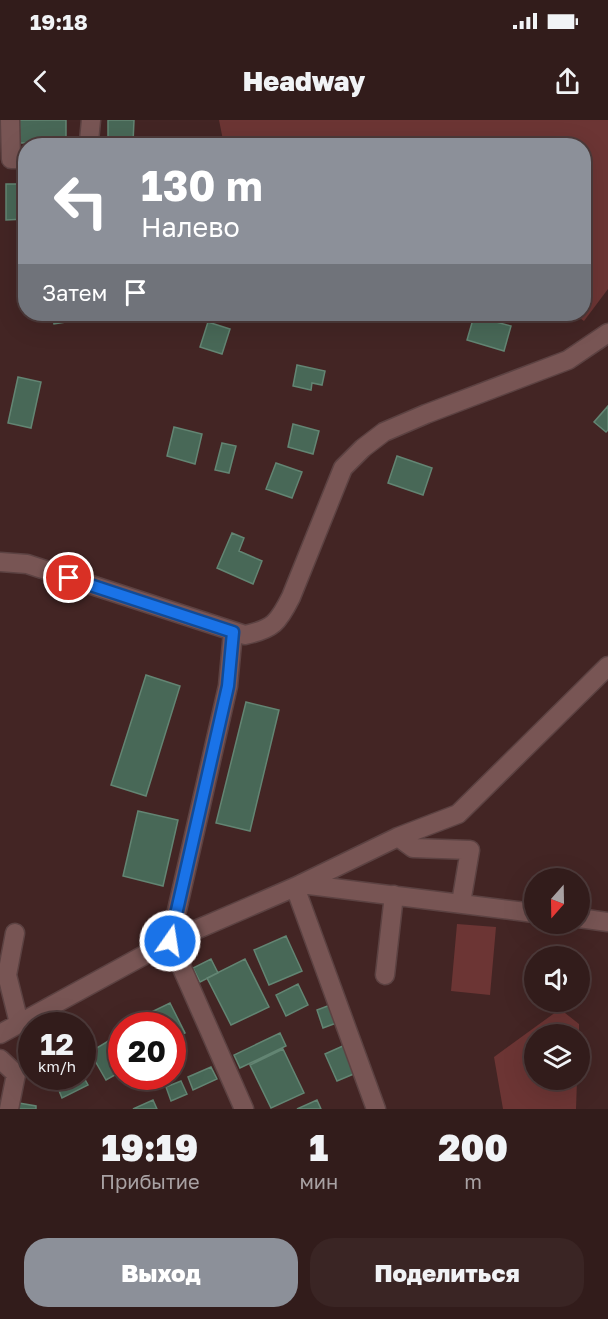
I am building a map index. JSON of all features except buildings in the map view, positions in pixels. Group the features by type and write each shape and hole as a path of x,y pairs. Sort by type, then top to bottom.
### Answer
{"street":[{"path":"10,120 11,159 18,159"},
{"path":"88,138 91,120"},
{"path":"0,562 27,564 233,632 245,635 268,630 281,616 343,468 363,448 384,432 568,360 608,333"},
{"path":"233,632 228,686 170,941 244,1109"},
{"path":"39,1012 170,941 298,885 398,837 458,814 608,666"},
{"path":"398,837 413,848 470,850 461,903"},
{"path":"298,885 524,911"},
{"path":"298,885 376,1109"},
{"path":"385,975 393,895"},
{"path":"590,920 608,922"},
{"path":"15,933 7,975 18,1019"},
{"path":"0,1034 18,1024"},
{"path":"0,1059 16,1074 9,1109"}],"shaded area":[{"path":"219,120 608,120 608,289 591,312 591,138 223,138"},
{"path":"457,924 496,927 490,995 451,991"},
{"path":"556,1012 564,1012 579,1024 539,1024"},
{"path":"524,1035 524,1090 577,1090 576,1109 503,1109 494,1057"}],"route":[{"path":"69,578 233,632 228,686 170,941"}]}
